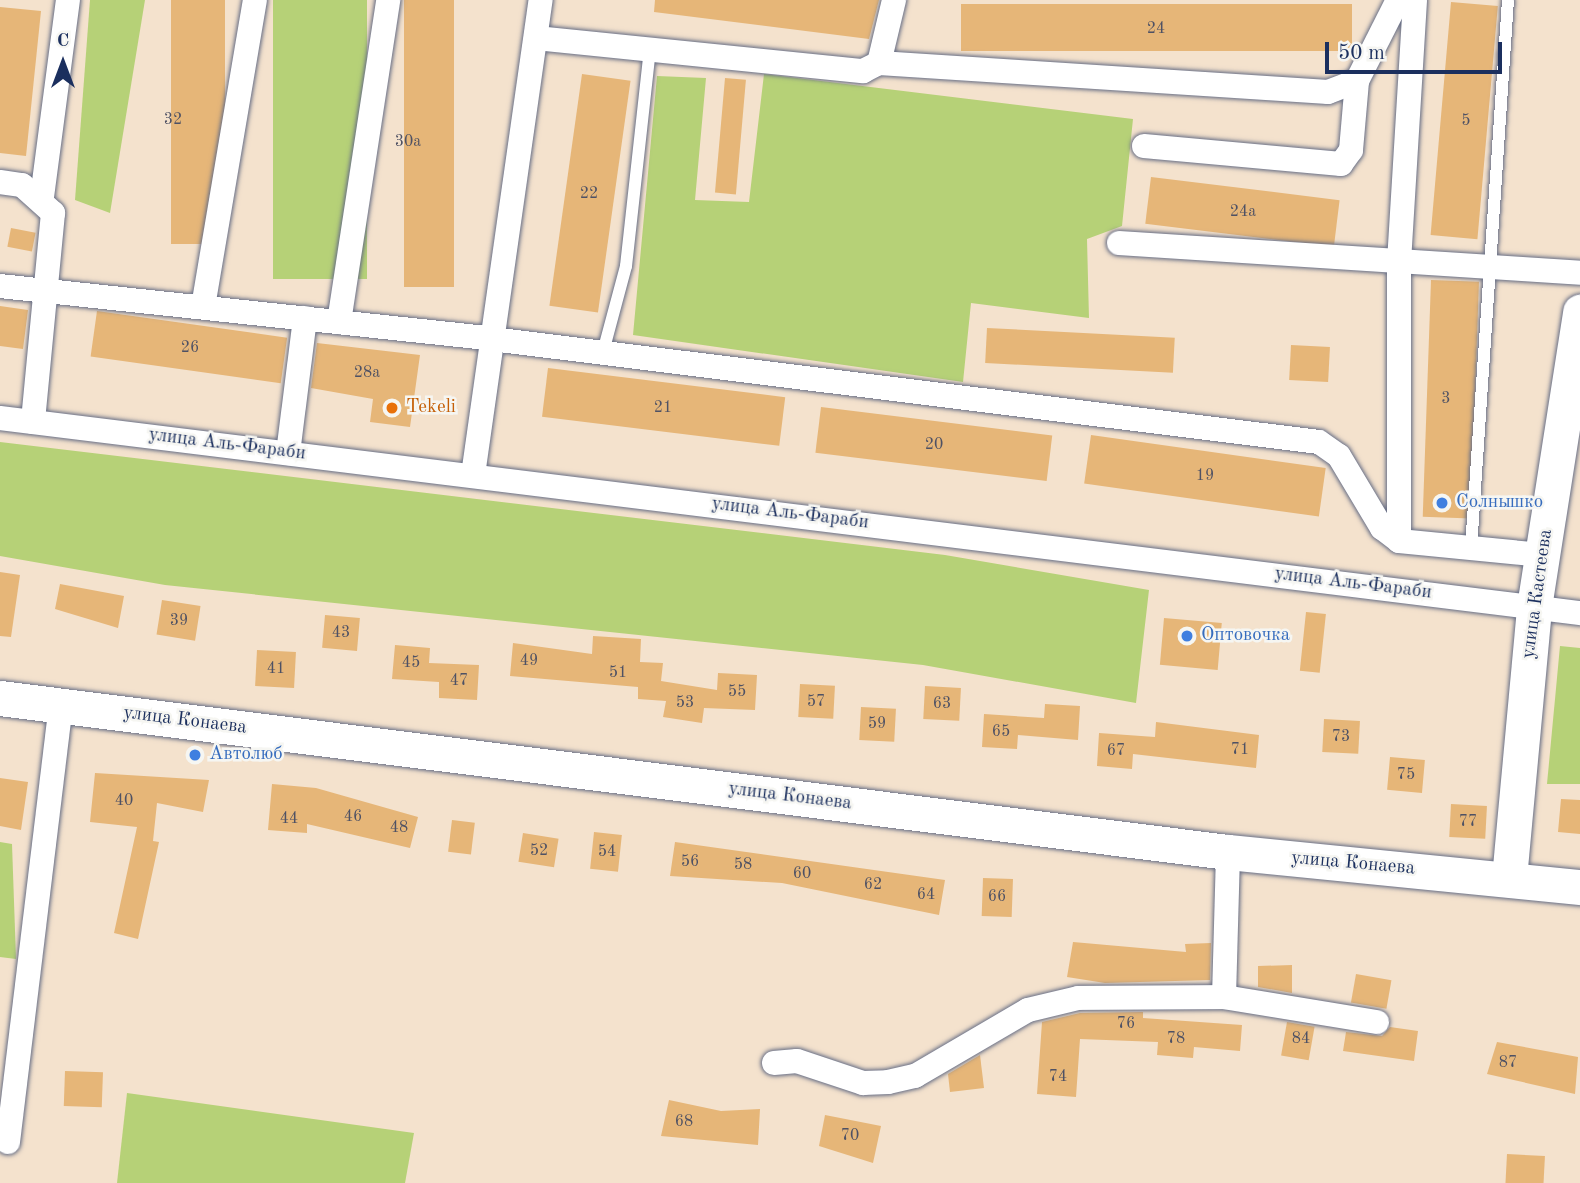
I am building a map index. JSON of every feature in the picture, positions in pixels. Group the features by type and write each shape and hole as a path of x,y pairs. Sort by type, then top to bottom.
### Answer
{"main road":[{"name":"улица Кастеева","path":"1509,878 1534,607 1577,360 1580,312"},
{"name":"улица Конаева","path":"0,698 1228,852 1580,887"}],"street":[{"path":"42,197 68,0"},
{"path":"203,307 255,0"},
{"path":"339,322 387,0"},
{"path":"473,475 541,0"},
{"path":"879,63 894,0"},
{"path":"1144,146 1341,164 1351,150 1357,81 1398,0"},
{"path":"1399,541 1399,262 1415,0"},
{"path":"536,38 863,71 879,63 1328,92 1357,81"},
{"path":"0,182 42,197 52,213 33,422"},
{"path":"1119,243 1580,273"},
{"path":"0,286 492,338 1319,442 1339,456 1382,528 1399,541 1542,555"},
{"path":"288,453 305,318"},
{"name":"улица Аль-Фараби","path":"0,418 1580,613"},
{"path":"8,1142 61,706"},
{"path":"1224,997 1228,852"},
{"path":"774,1063 797,1061 863,1083 887,1082 915,1076 984,1031 1041,1007 1078,998 1224,997 1377,1022"}],"lane":[{"path":"1471,548 1508,0"},
{"path":"603,352 626,266 650,49"}],"green space":[{"path":"90,0 145,0 110,213 75,200"},
{"path":"273,0 367,0 367,279 273,279"},
{"path":"764,74 1133,119 1122,226 1087,239 1089,318 971,303 963,382 633,335 657,76 706,78 695,200 749,202"},
{"path":"0,442 945,555 1149,590 1136,703 923,665 165,585 0,556"},
{"path":"1560,646 1580,648 1580,784 1547,784"},
{"path":"0,842 12,844 16,959 0,957"},
{"path":"127,1093 414,1133 405,1183 117,1183"}],"building":[{"path":"171,0 225,0 225,244 171,244"},
{"path":"404,0 454,0 454,287 404,287"},
{"path":"655,0 879,0 869,39 654,12"},
{"path":"1451,2 1498,6 1477,239 1431,235"},
{"path":"961,4 1352,4 1352,51 961,51"},
{"path":"0,7 41,11 26,156 0,153"},
{"path":"582,74 631,81 598,313 549,306"},
{"path":"725,78 746,80 736,194 715,193"},
{"path":"1151,177 1340,200 1334,247 1145,224"},
{"path":"11,228 36,233 32,251 7,247"},
{"path":"1431,280 1479,282 1471,519 1423,517"},
{"path":"0,306 28,310 23,349 0,346"},
{"path":"97,311 287,338 281,383 91,357"},
{"path":"987,328 1175,338 1173,373 985,363"},
{"path":"317,343 420,355 410,427 370,422 373,399 311,388"},
{"path":"1291,345 1330,347 1328,382 1289,380"},
{"path":"548,368 785,397 779,446 542,417"},
{"path":"821,407 1052,435 1047,481 815,453"},
{"path":"1091,435 1326,468 1319,517 1084,484"},
{"path":"0,572 20,575 11,637 0,636"},
{"path":"60,584 124,596 118,628 55,609"},
{"path":"162,600 201,606 195,641 157,635"},
{"path":"1306,612 1326,614 1320,673 1300,671"},
{"path":"325,615 360,618 357,651 322,648"},
{"path":"1164,618 1222,623 1218,670 1160,665"},
{"path":"593,636 641,639 640,662 663,663 661,681 717,690 718,673 757,675 755,710 704,708 702,723 663,717 666,701 638,699 638,687 510,676 513,643 592,654"},
{"path":"395,645 430,648 429,663 479,665 477,700 439,698 439,682 392,679"},
{"path":"257,650 296,652 294,688 255,686"},
{"path":"800,684 835,686 833,719 798,717"},
{"path":"925,686 961,688 959,721 923,719"},
{"path":"1045,704 1080,706 1078,740 1018,735 1017,749 982,747 984,714 1044,718"},
{"path":"861,707 896,709 894,742 859,740"},
{"path":"1324,719 1360,721 1358,754 1322,752"},
{"path":"1156,722 1259,735 1256,768 1133,754 1132,769 1097,766 1099,733 1155,737"},
{"path":"1390,757 1425,760 1422,793 1387,790"},
{"path":"95,773 209,780 203,812 157,803 153,841 159,842 138,939 114,933 137,827 90,822"},
{"path":"0,778 28,782 21,830 0,826"},
{"path":"272,784 316,788 418,817 410,848 307,824 307,833 268,830"},
{"path":"1561,799 1580,800 1580,834 1558,832"},
{"path":"1451,804 1487,806 1485,839 1449,837"},
{"path":"452,820 475,823 471,855 448,852"},
{"path":"594,832 622,835 618,872 590,869"},
{"path":"523,833 559,839 554,867 518,862"},
{"path":"675,842 945,880 939,915 782,883 670,876"},
{"path":"983,878 1013,879 1012,917 982,916"},
{"path":"1073,942 1186,952 1185,944 1211,943 1210,980 1105,983 1067,977"},
{"path":"1292,965 1292,993 1258,987 1258,966"},
{"path":"1356,974 1391,980 1386,1009 1351,1003"},
{"path":"1143,1012 1143,1018 1242,1025 1240,1051 1194,1047 1193,1058 1157,1055 1158,1042 1080,1039 1076,1097 1037,1094 1042,1022 1080,1013"},
{"path":"1287,1022 1315,1027 1309,1060 1281,1055"},
{"path":"1390,1027 1418,1031 1414,1061 1343,1051 1346,1032 1382,1036"},
{"path":"1497,1042 1578,1057 1575,1094 1487,1074"},
{"path":"980,1055 984,1088 950,1092 948,1074"},
{"path":"65,1071 103,1072 102,1107 64,1106"},
{"path":"669,1100 721,1111 760,1109 758,1145 661,1136"},
{"path":"825,1115 881,1126 873,1163 819,1146"},
{"path":"1507,1154 1545,1156 1544,1183 1505,1183"}],"place":[{"name":"Tekeli","path":"392,408"},
{"name":"Солнышко","path":"1442,503"},
{"name":"Оптовочка","path":"1187,636"},
{"name":"Автолюб","path":"195,755"}]}
